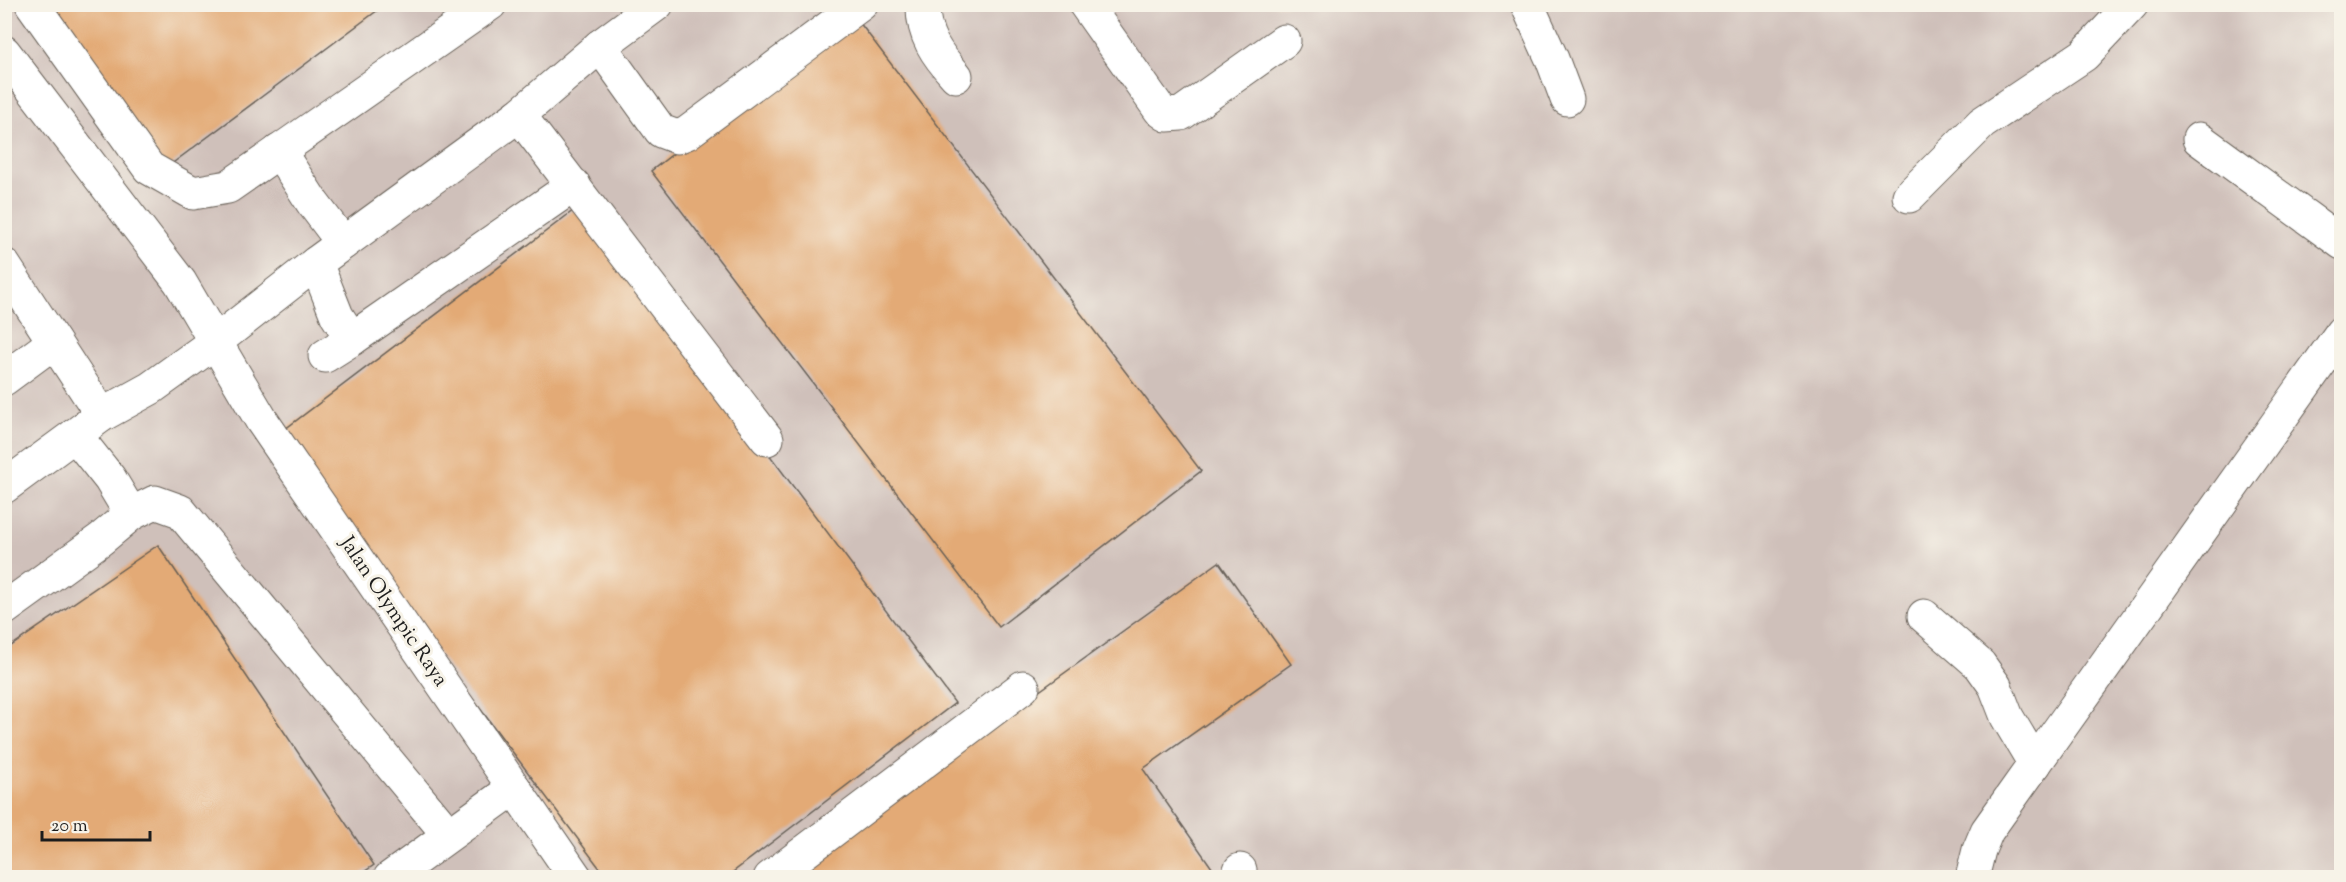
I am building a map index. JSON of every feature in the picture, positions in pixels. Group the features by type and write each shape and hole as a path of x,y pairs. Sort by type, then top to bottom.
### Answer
{"street":[{"path":"32,4 149,168 193,193 228,187 490,4"},
{"path":"4,487 102,415 151,388 215,342 316,263 519,115 600,46 657,4"},
{"path":"600,46 661,130 677,137 687,133 861,4"},
{"path":"923,4 928,37 937,55 956,75"},
{"path":"1084,4 1160,110 1167,115 1181,114 1284,41"},
{"path":"1527,4 1567,99"},
{"path":"1909,196 1982,123 2084,55 2132,4"},
{"name":"Jalan Olympic Raya","path":"4,52 180,282 262,422 576,878"},
{"path":"519,115 767,439"},
{"path":"2199,139 2342,243"},
{"path":"279,151 343,243"},
{"path":"316,263 337,316 339,347 574,185"},
{"path":"4,265 102,415"},
{"path":"1972,878 1978,850 1987,831 2342,332"},
{"path":"4,379 54,342"},
{"path":"75,435 110,479 131,514"},
{"path":"4,609 101,539 131,514 155,502 180,511 448,834"},
{"path":"1924,616 1980,665 1995,687 2007,717 2035,764"},
{"path":"770,878 1023,687"},
{"path":"390,878 514,788"}],"shaded area":[{"path":"5,5 2341,5 2341,877 5,877"}],"building":[{"path":"46,4 386,4 166,168"},
{"path":"853,14 1201,471 999,627 651,171"},
{"path":"582,204 955,703 725,878 607,878 276,436"},
{"path":"158,545 374,865 355,878 4,878 4,651"},
{"path":"1219,562 1291,664 1143,769 1219,878 779,878"}]}
